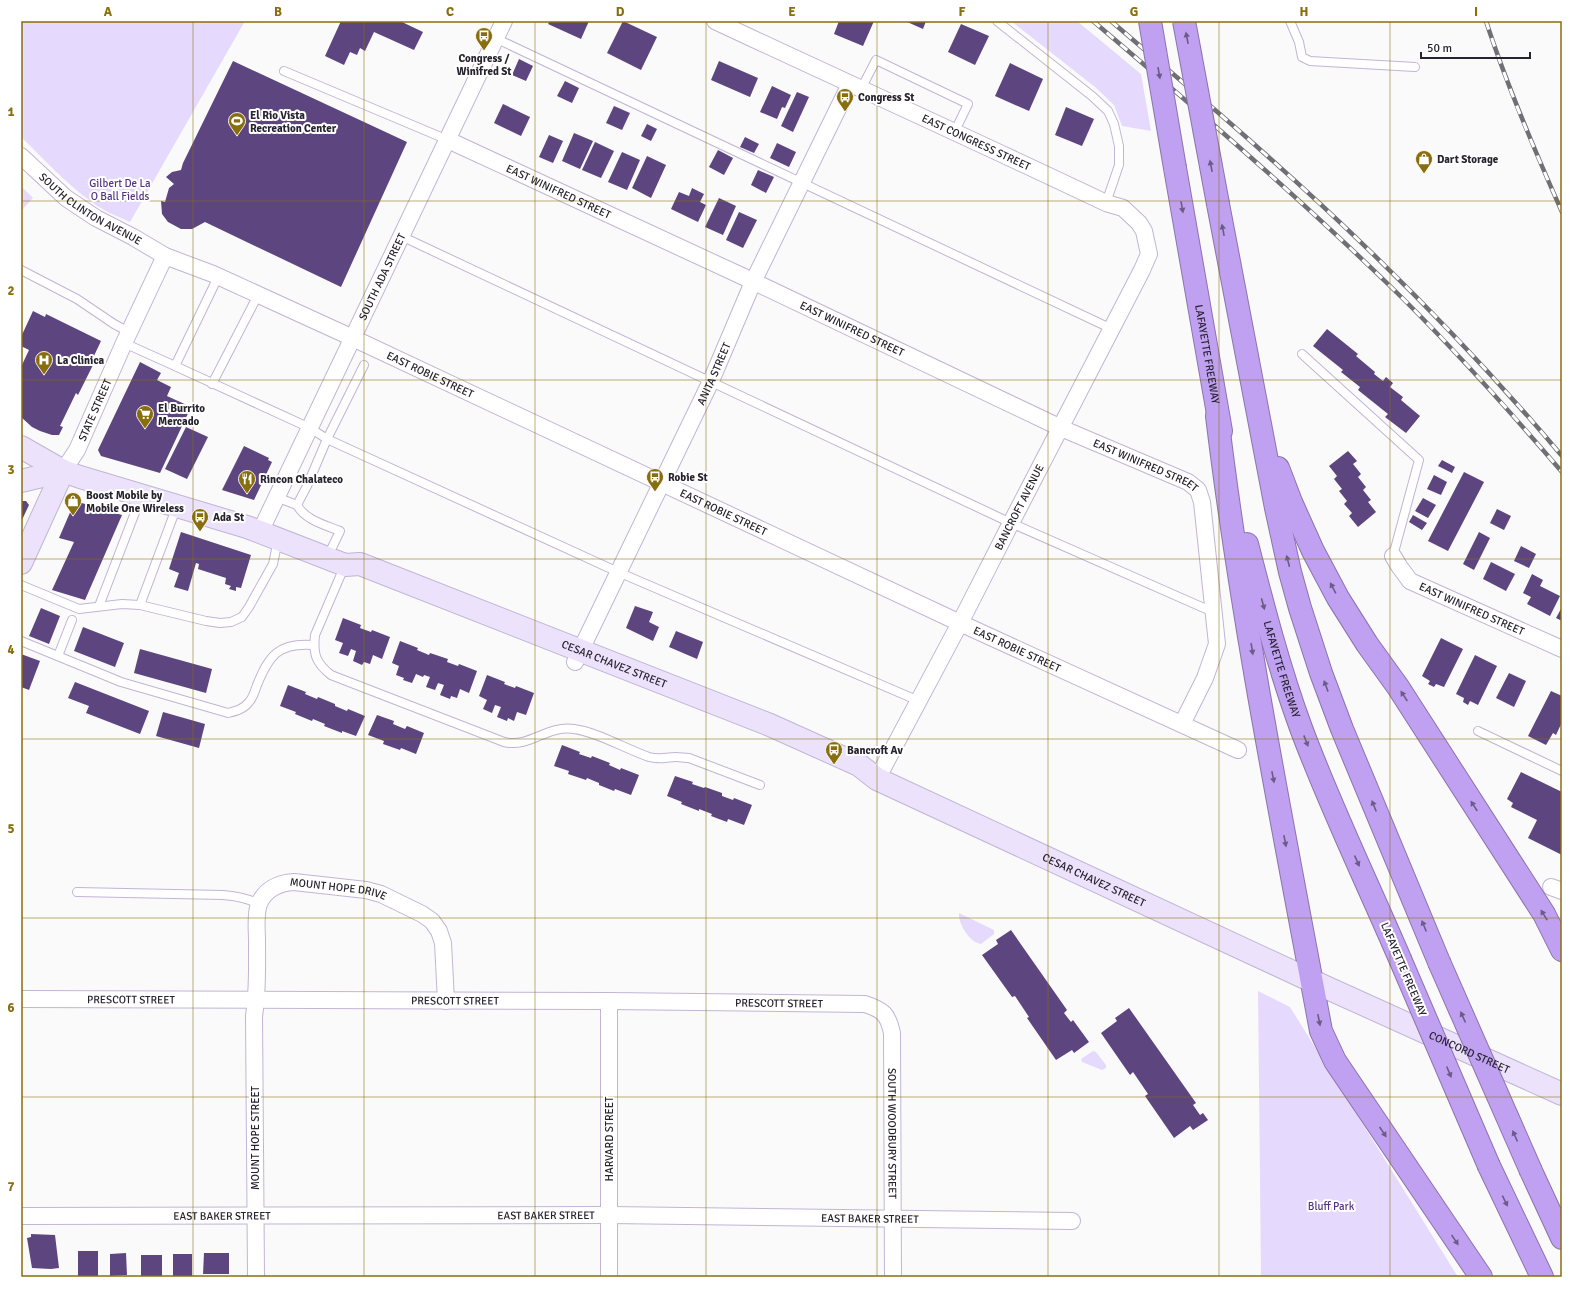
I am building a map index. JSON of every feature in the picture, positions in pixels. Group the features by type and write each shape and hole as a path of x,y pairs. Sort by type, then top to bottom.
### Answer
{"highway":[{"name":"LAFAYETTE FREEWAY","path":"1150,21 1217,416 1255,575 1285,682 1303,734 1324,784 1489,1166 1542,1277"},
{"path":"1184,21 1276,508 1288,565 1300,608 1321,673 1342,729 1439,962 1562,1238"},
{"path":"1228,257 1277,465 1291,502 1313,551 1338,598 1367,644 1398,687 1544,914 1562,950"},
{"path":"1217,416 1228,510 1272,769 1321,1031 1335,1061 1481,1277"}],"main road":[{"name":"CESAR CHAVEZ STREET","path":"21,447 63,471 80,478 142,495 269,535 336,562 360,564 578,656 770,725 859,765 877,779 1312,981"},
{"path":"21,481 63,471"},
{"name":"STATE STREET","path":"21,563 63,471"},
{"name":"CONCORD STREET","path":"1312,981 1562,1094"}],"street":[{"name":"SOUTH ADA STREET","path":"269,535 276,497 504,21"},
{"name":"EAST CONGRESS STREET","path":"715,21 955,131 1106,203 1123,208 1139,223 1144,231"},
{"name":"ANITA STREET","path":"578,656 711,381 753,282 802,182 855,86"},
{"name":"EAST WINIFRED STREET","path":"448,140 1061,428 1188,482 1198,490 1202,502 1217,644 1205,678 1182,724"},
{"name":"SOUTH CLINTON AVENUE","path":"21,156 66,198 96,218 133,237 165,256"},
{"name":"BANCROFT AVENUE","path":"877,779 960,623 1112,329 1149,254 1144,231"},
{"name":"EAST ROBIE STREET","path":"165,256 218,277 352,338 960,623 1238,750"},
{"name":"STATE STREET","path":"63,471 77,450 165,256"},
{"name":"EAST WINIFRED STREET","path":"1393,556 1410,581 1562,649"},
{"name":"MOUNT HOPE DRIVE","path":"259,904 264,895 272,887 283,883 294,882 366,890 381,894 422,914 436,926 443,943 446,1001"},
{"path":"257,999 257,916 259,904"},
{"name":"PRESCOTT STREET","path":"21,999 609,1001 865,1004 877,1008 886,1014"},
{"name":"MOUNT HOPE STREET","path":"256,1277 254,1016 257,999"},
{"name":"HARVARD STREET","path":"609,1001 609,1277"},
{"name":"SOUTH WOODBURY STREET","path":"886,1014 892,1033 893,1277"},
{"name":"EAST BAKER STREET","path":"21,1216 609,1215 1072,1222"}],"lane":[{"path":"997,21 1092,96 1108,111 1114,124 1119,146 1119,165 1106,203"},
{"path":"1290,21 1299,42 1302,57 1310,62 1415,67"},
{"path":"495,38 1112,329"},
{"path":"855,86 876,60 968,104 955,131"},
{"name":"EAST WINIFRED STREET","path":"284,71 448,140"},
{"path":"401,236 1011,523 1213,612"},
{"path":"21,270 77,299 114,324 127,337 175,366 310,428 326,439 618,572 919,701"},
{"path":"175,366 218,277"},
{"path":"212,384 258,295"},
{"path":"1302,354 1419,460 1393,556"},
{"path":"297,506 307,486 326,439 364,365"},
{"path":"99,606 142,495"},
{"path":"276,497 297,506 300,512 316,522 340,531 336,562 315,635 314,645 315,656 322,668 332,676 504,742 513,744 525,742 555,730 575,728 650,757 661,759 677,757 688,758 760,785"},
{"path":"140,605 178,506"},
{"path":"21,585 79,609 122,604 140,605 206,622 231,622 242,617 273,564 269,535"},
{"path":"58,656 72,620"},
{"path":"21,641 121,682 228,713 239,710 250,702 265,665 274,654 288,647 314,645"},
{"path":"1478,731 1562,771"},
{"path":"77,892 238,896 259,904"}],"green space":[{"name":"Gilbert De La O Ball Fields","path":"21,21 245,21 130,222 101,208 82,195 21,137"},
{"path":"1011,21 1077,21 1141,74 1151,131 1122,126 1114,105 1095,87"},
{"path":"21,186 33,198 21,211"},
{"path":"959,913 994,930 994,934 981,944 977,943 969,937 960,922"},
{"name":"Bluff Park","path":"1258,991 1290,1007 1458,1277 1261,1277"},
{"path":"1093,1051 1096,1052 1106,1065 1106,1068 1102,1070 1082,1062 1081,1059"}],"building":[{"path":"341,21 403,21 402,22 423,32 414,50 374,32 365,51 360,48 357,55 350,52 344,65 325,56"},
{"path":"550,21 589,21 581,39 548,24"},
{"path":"623,21 657,37 641,70 607,53"},
{"path":"839,21 874,21 863,46 834,34"},
{"path":"905,21 926,21 923,29"},
{"path":"961,24 989,36 975,65 948,52"},
{"path":"519,59 533,66 526,81 512,75"},
{"path":"233,61 407,142 341,287 205,222 192,229 181,229 168,222 162,214 161,201 165,202 169,188 174,184 166,177 172,172 181,170 183,163"},
{"path":"719,61 758,78 750,97 711,80"},
{"path":"1010,63 1043,79 1029,111 995,96"},
{"path":"565,81 579,88 572,103 557,96"},
{"path":"772,86 791,95 785,108 782,107 777,119 760,112"},
{"path":"797,92 809,97 793,132 781,126"},
{"path":"503,104 530,117 521,136 494,123"},
{"path":"614,106 630,113 622,130 606,123"},
{"path":"1066,107 1094,119 1082,146 1055,135"},
{"path":"647,124 657,129 651,141 641,136"},
{"path":"574,133 593,141 580,169 562,161"},
{"path":"549,135 563,141 553,163 539,157"},
{"path":"745,137 759,144 754,153 740,147"},
{"path":"595,142 614,151 601,178 582,170"},
{"path":"777,143 796,152 789,167 770,158"},
{"path":"718,150 733,158 724,175 709,167"},
{"path":"622,152 640,160 627,190 608,182"},
{"path":"647,156 666,165 651,198 632,188"},
{"path":"758,170 774,177 766,193 751,185"},
{"path":"692,188 704,194 700,202 706,205 698,222 671,209 679,192 689,196"},
{"path":"719,198 736,206 723,235 705,227"},
{"path":"739,212 757,220 743,248 726,240"},
{"path":"33,311 45,317 46,314 101,341 92,360 95,361 78,395 76,393 60,426 63,427 59,435 52,435 40,431 32,427 21,417 21,367 29,350 21,346 21,337"},
{"path":"1327,329 1358,354 1356,356 1375,372 1374,374 1383,381 1386,377 1393,383 1390,387 1403,397 1401,400 1420,416 1406,433 1385,417 1388,414 1358,390 1360,387 1341,372 1343,370 1313,346"},
{"name":"El Burrito Mercado","path":"140,362 161,373 157,380 171,387 167,396 191,407 160,473 101,456 98,450"},
{"name":"El Burrito Mercado","path":"186,427 208,437 187,479 165,469"},
{"path":"244,446 269,458 268,460 272,462 254,500 222,490"},
{"path":"1348,451 1357,461 1353,464 1361,474 1358,477 1366,487 1363,490 1371,500 1368,502 1376,512 1358,527 1349,516 1352,513 1344,504 1347,501 1339,491 1342,489 1334,479 1337,476 1329,466"},
{"path":"1442,460 1455,467 1452,473 1438,466"},
{"path":"1464,472 1484,482 1448,551 1428,541"},
{"path":"1434,475 1447,482 1441,495 1427,489"},
{"path":"1423,498 1436,505 1428,518 1415,511"},
{"path":"21,501 26,501 29,505 21,522"},
{"path":"75,501 122,515 85,600 52,590 74,542 59,538"},
{"path":"1497,509 1511,516 1504,530 1490,523"},
{"path":"1413,515 1427,523 1422,530 1409,522"},
{"path":"181,532 251,555 241,588 236,587 236,591 229,589 231,586 225,584 226,578 198,569 199,564 196,563 188,591 174,587 179,573 169,569"},
{"path":"1479,532 1490,538 1474,570 1463,564"},
{"path":"1521,546 1536,554 1529,568 1514,561"},
{"path":"1491,562 1515,574 1506,591 1483,579"},
{"path":"1532,574 1543,580 1540,586 1560,596 1550,616 1527,604 1531,597 1523,593"},
{"path":"635,606 653,612 649,622 659,627 653,641 626,628"},
{"path":"1562,607 1562,621 1556,618"},
{"path":"41,608 60,616 49,644 29,636"},
{"path":"343,618 361,625 360,628 371,632 372,630 390,637 382,659 373,655 370,664 364,662 362,665 353,661 356,651 351,649 348,656 339,653 343,643 335,640"},
{"path":"83,627 124,643 115,667 74,651"},
{"path":"676,631 703,642 697,659 669,647"},
{"path":"1441,638 1463,649 1444,687 1436,684 1434,687 1428,684 1430,681 1422,676"},
{"path":"400,641 418,648 417,650 429,655 430,653 448,659 447,662 458,666 459,664 477,671 469,693 460,689 457,698 451,696 450,699 440,695 444,685 438,683 435,690 426,687 430,677 424,675 423,677 416,674 412,683 403,680 404,678 396,675 399,666 392,663"},
{"path":"140,649 212,669 206,693 134,673"},
{"path":"21,654 40,661 29,690 21,687"},
{"path":"1475,655 1497,666 1478,705 1470,701 1468,705 1463,702 1464,698 1456,694"},
{"path":"1509,673 1526,681 1514,707 1496,698"},
{"path":"487,675 505,682 504,684 515,688 516,686 534,693 526,715 517,712 514,721 508,718 507,721 497,717 501,707 495,705 492,713 483,709 487,700 479,696"},
{"path":"75,682 149,711 140,734 86,713 89,706 68,698"},
{"path":"288,685 306,692 305,694 317,699 318,697 347,711 348,709 365,716 356,736 342,731 342,733 324,726 325,724 313,719 312,721 295,714 296,712 280,706"},
{"path":"1551,691 1562,696 1562,722 1556,735 1553,733 1546,745 1528,736"},
{"path":"163,712 205,724 199,748 156,736"},
{"path":"377,715 394,721 393,724 405,729 407,726 424,733 416,754 401,748 400,750 383,744 384,741 368,735"},
{"path":"562,745 580,752 579,754 591,758 592,756 610,763 609,765 620,770 621,768 639,775 631,795 615,789 614,791 587,778 586,780 568,774 569,771 554,766"},
{"path":"1521,772 1562,792 1562,855 1528,838 1537,820 1511,807 1513,803 1507,799"},
{"path":"675,776 693,782 692,784 722,793 722,796 733,800 734,798 752,805 744,825 728,819 727,822 711,816 712,814 681,804 682,802 667,796"},
{"path":"1011,930 1067,1010 1064,1013 1071,1022 1073,1020 1089,1042 1074,1053 1072,1050 1056,1060 1027,1018 1029,1017 1015,996 1012,997 982,955 998,944 996,940"},
{"path":"1129,1008 1196,1103 1193,1105 1200,1115 1203,1113 1208,1120 1193,1130 1190,1126 1174,1138 1145,1096 1148,1094 1133,1072 1130,1075 1101,1033 1117,1021 1115,1018"},
{"path":"31,1234 55,1235 59,1268 32,1268 27,1238 31,1237"},
{"path":"78,1251 98,1251 98,1277 78,1277"},
{"path":"126,1253 127,1275 110,1276 110,1254"},
{"path":"204,1253 229,1253 229,1274 203,1274"},
{"path":"173,1254 192,1254 192,1277 173,1277"},
{"path":"141,1255 162,1255 162,1277 141,1277"}],"railway":[{"path":"1093,21 1206,118 1389,285 1478,377 1562,472"},
{"path":"1111,21 1264,153 1381,262 1456,337 1562,456"},
{"path":"1486,21 1521,117 1562,212"}],"place":[{"name":"Congress / Winifred St","path":"484,51"},
{"name":"Congress St","path":"845,112"},
{"name":"El Rio Vista Recreation Center","path":"237,136"},
{"name":"Dart Storage","path":"1424,174"},
{"name":"La Clinica","path":"44,375"},
{"name":"El Burrito Mercado","path":"145,429"},
{"name":"Robie St","path":"655,492"},
{"name":"Rincon Chalateco","path":"247,494"},
{"name":"Boost Mobile by Mobile One Wireless","path":"73,516"},
{"name":"Ada St","path":"200,532"},
{"name":"Bancroft Av","path":"834,765"}]}
